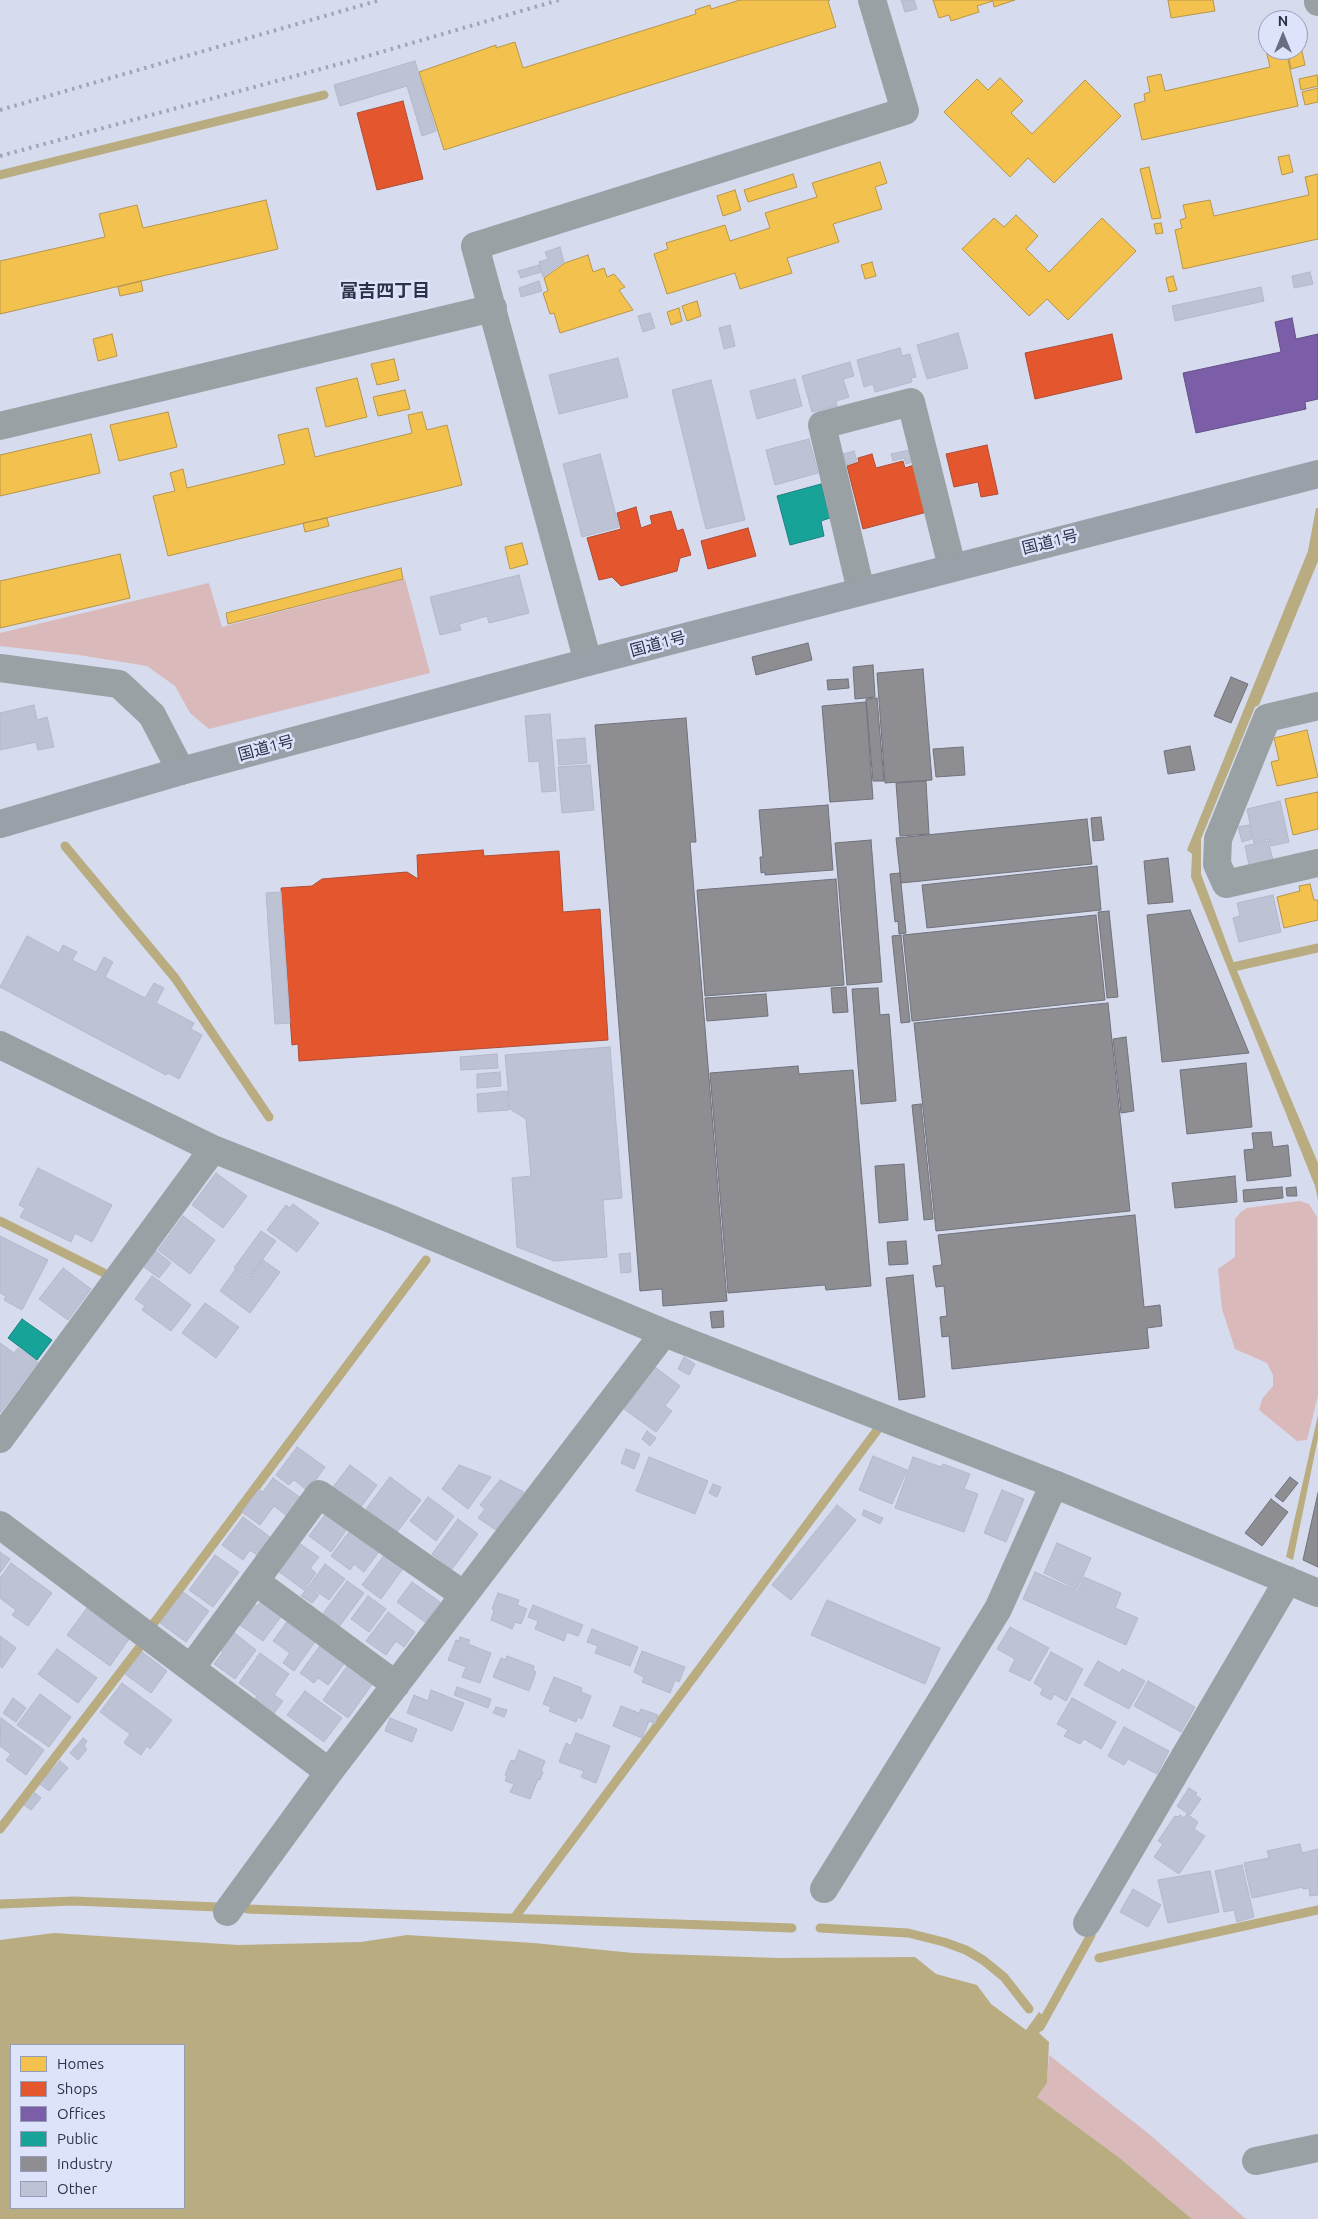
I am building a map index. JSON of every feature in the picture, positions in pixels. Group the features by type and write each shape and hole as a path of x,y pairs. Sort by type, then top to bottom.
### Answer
{"highway":[{"name":"国道1号","path":"0,824 181,771 588,662 1318,474"}],"street":[{"path":"588,662 475,246 905,111 872,0"},
{"path":"0,426 492,308"},
{"path":"861,591 822,425 911,402 952,567"},
{"path":"0,668 118,684 152,715 181,771"},
{"path":"1316,711 1267,718 1218,839 1218,864 1226,884 1318,863"},
{"path":"0,1045 214,1149 446,1242 664,1333 1054,1484 1318,1594"},
{"path":"0,1439 214,1149"},
{"path":"227,1912 329,1772 664,1333"},
{"path":"824,1889 998,1608 1054,1484"},
{"path":"190,1668 318,1494 464,1595"},
{"path":"0,1525 329,1772"},
{"path":"255,1580 396,1685"},
{"path":"1088,1924 1288,1580"},
{"path":"1256,2161 1318,2148"}],"shaded area":[{"path":"1316,508 1318,508 1318,561 1201,839 1201,874 1235,966 1318,1163 1318,1200 1315,1186 1191,877 1192,854 1187,850 1308,551"},
{"path":"405,579 430,673 209,729 190,713 175,686 147,666 79,655 0,646 0,633 209,583 222,627"},
{"path":"1299,1201 1309,1204 1317,1217 1318,1395 1307,1440 1297,1441 1259,1410 1262,1399 1273,1386 1273,1375 1267,1363 1235,1349 1222,1309 1218,1269 1235,1257 1235,1219 1241,1212 1247,1208"},
{"path":"1318,1415 1318,1438 1293,1560 1286,1557"},
{"path":"54,1933 238,1945 361,1942 407,1935 534,1943 633,1953 778,1958 915,1957 936,1974 977,1985 991,2004 1026,2030 1039,2012 1046,2018 1048,2021 1039,2033 1049,2042 1047,2083 1037,2097 1121,2159 1192,2219 0,2219 0,1940"},
{"path":"1049,2055 1149,2134 1246,2219 1192,2219 1121,2159 1037,2097 1047,2083"}],"building: Homes":[{"path":"740,0 830,0 828,1 836,27 444,150 419,72 496,45 496,48 515,42 523,68 696,14 695,10 710,5 711,9"},
{"path":"933,0 1015,0 994,7 993,1 977,6 979,12 951,21 949,15 939,18"},
{"path":"1168,0 1213,0 1215,11 1171,18"},
{"path":"1268,60 1288,60 1298,106 1142,140 1134,104 1145,101 1144,94 1150,92 1147,77 1161,74 1165,91 1270,67"},
{"path":"1289,60 1304,60 1305,65 1291,69"},
{"path":"1317,75 1318,86 1301,90 1299,79"},
{"path":"1000,78 1023,101 1011,113 1032,134 1085,80 1121,116 1054,183 1028,158 1010,177 944,112 977,79 988,90"},
{"path":"1318,88 1318,102 1305,105 1302,92"},
{"path":"1289,155 1293,172 1282,175 1278,157"},
{"path":"880,162 887,183 875,187 882,209 833,224 839,242 787,258 792,273 740,289 735,273 667,294 654,254 668,249 666,243 725,225 730,241 770,228 765,213 817,197 812,183"},
{"path":"1149,167 1161,218 1152,219 1140,169"},
{"path":"793,174 797,187 748,202 744,190"},
{"path":"1318,174 1318,239 1183,269 1175,230 1182,228 1180,220 1186,218 1183,205 1210,200 1214,216 1309,195 1305,177"},
{"path":"735,190 741,210 723,216 717,196"},
{"path":"266,200 278,249 0,314 0,261 105,237 99,214 137,205 143,228"},
{"path":"1016,215 1038,236 1026,249 1049,272 1102,218 1136,251 1068,320 1047,299 1029,316 962,249 994,218 1004,227"},
{"path":"1161,223 1163,233 1156,234 1154,224"},
{"path":"588,255 593,272 604,268 607,277 614,274 625,287 619,290 633,310 560,333 554,313 550,314 543,293 548,291 544,278 565,263"},
{"path":"872,262 876,276 865,279 861,265"},
{"path":"1173,276 1177,290 1169,292 1166,278"},
{"path":"141,281 143,291 120,296 118,287"},
{"path":"697,301 701,316 687,321 682,306"},
{"path":"679,308 682,321 671,325 667,312"},
{"path":"112,334 117,356 98,361 93,339"},
{"path":"394,359 399,380 377,385 371,364"},
{"path":"357,378 367,417 326,427 316,388"},
{"path":"405,390 410,409 378,416 373,397"},
{"path":"168,412 177,447 119,461 110,425"},
{"path":"422,412 427,430 447,425 462,485 168,556 153,496 175,491 170,473 183,469 187,488 285,464 278,435 308,428 315,457 412,433 408,415"},
{"path":"91,434 100,473 0,496 0,455"},
{"path":"327,518 329,526 305,532 303,523"},
{"path":"522,543 528,564 510,569 505,547"},
{"path":"120,554 130,598 0,628 0,581"},
{"path":"401,568 403,579 228,624 226,613"},
{"path":"1307,730 1318,777 1277,786 1271,762 1279,760 1274,738"},
{"path":"1318,792 1318,829 1293,835 1285,799"},
{"path":"1310,884 1314,900 1318,900 1318,920 1284,928 1277,897 1300,891 1299,886"}],"building: Shops":[{"path":"403,101 423,179 377,190 357,113"},
{"path":"1112,334 1122,379 1035,399 1025,353"},
{"path":"987,445 998,494 981,497 978,482 954,487 946,454"},
{"path":"872,454 876,468 903,461 905,468 914,465 927,512 863,529 847,466 859,462 858,458"},
{"path":"636,507 641,528 652,524 650,516 671,511 677,531 683,529 691,555 680,558 677,571 621,586 612,577 599,580 587,538 621,529 617,513"},
{"path":"748,528 756,556 708,569 701,541"},
{"path":"483,850 484,856 559,851 563,912 600,909 608,1040 299,1061 298,1044 292,1045 281,888 312,886 322,879 407,872 418,879 417,855"}],"building: Offices":[{"path":"1292,318 1296,339 1318,334 1318,399 1305,402 1306,409 1196,433 1183,373 1281,352 1275,322"}],"building: Public":[{"path":"821,484 830,518 821,521 824,536 790,545 777,496"},
{"path":"22,1319 52,1340 37,1360 8,1338"}],"building: Industry":[{"path":"808,643 812,660 756,675 752,657"},
{"path":"873,665 875,697 855,699 853,667"},
{"path":"923,669 932,780 885,783 877,673"},
{"path":"1231,677 1248,684 1231,723 1214,716"},
{"path":"848,679 849,688 828,690 827,680"},
{"path":"877,698 884,781 873,781 866,699"},
{"path":"866,702 873,799 830,802 822,706"},
{"path":"686,718 696,842 690,842 727,1301 663,1306 662,1289 640,1291 595,725"},
{"path":"1190,746 1195,770 1168,774 1164,751"},
{"path":"963,747 965,775 936,777 933,749"},
{"path":"926,781 929,834 900,836 896,783"},
{"path":"828,805 833,870 765,875 765,872 761,873 760,857 763,857 759,810"},
{"path":"1101,817 1104,840 1093,841 1091,818"},
{"path":"1087,819 1092,864 901,883 896,838"},
{"path":"871,840 882,982 847,985 835,843"},
{"path":"1168,858 1173,902 1148,904 1144,861"},
{"path":"1097,866 1101,910 927,928 922,885"},
{"path":"900,873 906,933 899,934 898,921 895,922 890,874"},
{"path":"836,879 844,985 705,996 697,890"},
{"path":"1190,910 1249,1053 1162,1062 1147,915"},
{"path":"1109,911 1118,997 1107,998 1098,912"},
{"path":"1096,915 1105,1000 912,1021 903,935"},
{"path":"901,935 910,1022 901,1023 892,936"},
{"path":"846,987 848,1012 833,1013 831,988"},
{"path":"878,988 880,1015 889,1014 896,1101 861,1104 852,989"},
{"path":"766,994 768,1016 707,1021 705,998"},
{"path":"1108,1003 1130,1211 936,1231 914,1023"},
{"path":"1126,1037 1134,1111 1121,1113 1113,1039"},
{"path":"1246,1063 1252,1127 1187,1134 1180,1070"},
{"path":"798,1066 799,1074 853,1070 871,1286 826,1290 825,1285 728,1293 710,1073"},
{"path":"921,1104 933,1219 924,1220 912,1105"},
{"path":"1271,1132 1273,1147 1288,1145 1291,1176 1247,1181 1244,1150 1254,1149 1252,1133"},
{"path":"904,1164 908,1220 879,1223 875,1166"},
{"path":"1235,1176 1237,1202 1175,1208 1172,1183"},
{"path":"1282,1187 1283,1198 1244,1202 1243,1190"},
{"path":"1296,1187 1297,1196 1287,1196 1286,1188"},
{"path":"1135,1215 1144,1307 1160,1305 1162,1326 1147,1328 1149,1348 952,1369 949,1336 942,1337 940,1317 947,1316 944,1286 936,1287 933,1266 942,1265 938,1235"},
{"path":"906,1241 908,1264 889,1265 887,1242"},
{"path":"913,1275 925,1397 899,1400 886,1278"},
{"path":"723,1311 724,1327 712,1328 710,1312"},
{"path":"1290,1477 1298,1483 1283,1502 1275,1496"},
{"path":"1318,1493 1318,1567 1303,1560"},
{"path":"1271,1499 1288,1512 1262,1546 1245,1533"}],"building: Other":[{"path":"901,0 914,0 917,9 905,12"},
{"path":"415,61 436,131 422,136 407,86 340,106 334,85"},
{"path":"560,247 564,262 543,277 539,262 548,259 545,252"},
{"path":"539,265 541,272 521,278 518,271"},
{"path":"1310,272 1313,284 1294,288 1292,276"},
{"path":"539,281 542,291 521,297 519,288"},
{"path":"1261,287 1264,301 1175,321 1172,306"},
{"path":"650,313 655,328 643,332 638,316"},
{"path":"730,325 735,346 724,349 719,328"},
{"path":"958,333 968,368 927,379 917,345"},
{"path":"900,348 902,356 910,354 916,377 911,378 912,382 875,392 873,384 864,387 857,360"},
{"path":"618,358 628,397 559,414 549,375"},
{"path":"850,362 854,376 843,379 849,397 836,401 837,406 812,412 802,376"},
{"path":"795,379 802,406 757,419 750,391"},
{"path":"711,380 745,520 706,529 672,390"},
{"path":"809,439 818,473 775,485 766,450"},
{"path":"909,450 913,462 906,464 904,458 893,461 891,454"},
{"path":"854,451 857,461 846,465 843,454"},
{"path":"600,454 619,527 582,537 563,464"},
{"path":"519,575 529,613 489,623 487,616 459,624 461,630 440,635 430,597"},
{"path":"34,705 37,720 47,717 54,747 38,750 36,742 0,750 0,713"},
{"path":"550,714 556,791 542,792 539,761 529,762 525,716"},
{"path":"585,738 587,763 559,765 557,740"},
{"path":"590,765 594,810 562,813 558,767"},
{"path":"1280,801 1289,842 1271,846 1269,839 1254,843 1247,809"},
{"path":"1249,825 1252,839 1242,842 1238,827"},
{"path":"1268,841 1273,860 1249,865 1245,846"},
{"path":"281,892 290,1023 275,1024 266,893"},
{"path":"1273,895 1281,932 1239,942 1233,918 1240,916 1237,903"},
{"path":"27,936 59,953 63,945 77,952 72,960 96,972 104,957 113,962 105,977 145,998 154,983 164,988 156,1003 194,1023 191,1029 202,1035 179,1079 168,1073 166,1075 0,987"},
{"path":"610,1047 622,1198 603,1200 607,1257 554,1261 517,1247 512,1178 531,1176 526,1119 510,1109 505,1055"},
{"path":"497,1054 498,1068 461,1070 460,1057"},
{"path":"500,1072 501,1086 477,1088 477,1074"},
{"path":"507,1091 509,1110 478,1112 477,1094"},
{"path":"38,1168 112,1205 92,1242 75,1233 71,1242 20,1217 25,1208 19,1205"},
{"path":"216,1173 247,1196 223,1228 192,1205"},
{"path":"293,1204 319,1223 297,1252 267,1230 286,1205 290,1208"},
{"path":"183,1216 215,1240 190,1274 158,1250"},
{"path":"261,1231 276,1241 249,1278 234,1268"},
{"path":"0,1236 48,1260 22,1310 4,1300 6,1296 0,1293"},
{"path":"156,1251 171,1263 159,1278 144,1267"},
{"path":"630,1253 631,1272 621,1273 619,1254"},
{"path":"263,1260 280,1272 250,1313 220,1291 235,1270 249,1280"},
{"path":"63,1268 91,1289 68,1320 39,1299"},
{"path":"152,1276 191,1305 171,1331 142,1310 145,1306 135,1299"},
{"path":"205,1303 239,1327 216,1358 182,1333"},
{"path":"0,1343 14,1353 18,1348 38,1362 0,1413"},
{"path":"684,1357 695,1364 689,1375 678,1369"},
{"path":"655,1367 680,1386 665,1406 672,1411 656,1432 624,1409"},
{"path":"647,1431 656,1438 650,1446 642,1439"},
{"path":"297,1447 325,1467 308,1491 294,1480 289,1485 276,1475"},
{"path":"626,1449 640,1454 634,1469 621,1463"},
{"path":"873,1456 907,1470 892,1504 859,1490"},
{"path":"649,1457 708,1481 695,1514 636,1491"},
{"path":"913,1457 941,1467 943,1464 970,1474 964,1489 978,1494 964,1532 895,1508"},
{"path":"350,1465 377,1485 361,1507 333,1487"},
{"path":"459,1465 491,1477 468,1509 442,1489"},
{"path":"390,1477 421,1500 397,1532 366,1509"},
{"path":"273,1478 301,1498 287,1516 274,1506 260,1525 242,1512 259,1489 263,1492"},
{"path":"500,1480 524,1492 496,1530 478,1518 485,1509 480,1505"},
{"path":"713,1484 721,1487 717,1497 709,1493"},
{"path":"1002,1490 1024,1499 1006,1542 984,1533"},
{"path":"428,1497 454,1516 436,1541 410,1521"},
{"path":"837,1505 856,1520 791,1600 772,1585"},
{"path":"864,1510 883,1518 880,1524 862,1515"},
{"path":"326,1513 347,1529 331,1552 309,1536"},
{"path":"243,1517 270,1537 257,1555 250,1550 243,1560 222,1545"},
{"path":"458,1519 478,1534 452,1569 432,1554"},
{"path":"352,1528 381,1549 364,1572 354,1564 350,1570 331,1556"},
{"path":"299,1543 319,1557 310,1568 316,1573 304,1590 278,1571"},
{"path":"1057,1543 1091,1558 1077,1589 1044,1573"},
{"path":"0,1552 10,1559 0,1573"},
{"path":"385,1554 404,1567 381,1599 362,1585"},
{"path":"215,1555 239,1572 213,1607 189,1590"},
{"path":"11,1563 52,1593 28,1626 12,1615 16,1610 0,1598 0,1578"},
{"path":"325,1564 345,1579 329,1600 309,1586"},
{"path":"1035,1572 1078,1591 1084,1577 1121,1593 1115,1608 1138,1618 1126,1645 1023,1599"},
{"path":"347,1581 364,1593 339,1627 322,1615"},
{"path":"412,1582 440,1602 425,1622 397,1602"},
{"path":"308,1587 319,1595 312,1603 301,1596"},
{"path":"183,1592 209,1611 186,1642 160,1623"},
{"path":"498,1593 519,1600 517,1605 527,1609 521,1624 515,1622 512,1629 491,1620 494,1610 492,1609"},
{"path":"368,1596 386,1609 369,1632 351,1619"},
{"path":"263,1599 283,1614 263,1641 237,1623 252,1602 257,1606"},
{"path":"827,1600 940,1648 925,1684 811,1635"},
{"path":"533,1605 583,1625 578,1636 567,1632 564,1641 535,1629 538,1621 528,1617"},
{"path":"87,1608 129,1639 110,1666 67,1635"},
{"path":"388,1612 415,1632 404,1647 396,1641 386,1655 366,1641"},
{"path":"289,1619 317,1639 294,1671 283,1663 290,1653 273,1641"},
{"path":"1010,1627 1049,1648 1030,1681 1009,1671 1015,1659 997,1649"},
{"path":"592,1629 638,1647 630,1666 595,1653 598,1646 587,1642"},
{"path":"232,1631 256,1650 235,1679 214,1664 223,1652 219,1649"},
{"path":"0,1636 16,1648 2,1668 0,1666"},
{"path":"460,1637 470,1640 468,1644 491,1653 480,1683 462,1677 466,1667 448,1660 456,1640 459,1641"},
{"path":"322,1643 346,1661 328,1685 318,1678 314,1683 300,1673"},
{"path":"57,1649 97,1678 78,1703 38,1674"},
{"path":"642,1651 685,1667 679,1682 675,1680 670,1693 642,1682 644,1677 634,1672"},
{"path":"142,1652 167,1671 151,1693 125,1674"},
{"path":"1051,1652 1083,1669 1066,1701 1054,1694 1051,1700 1040,1694 1043,1689 1034,1683"},
{"path":"260,1653 289,1674 274,1695 283,1701 272,1716 253,1702 257,1696 239,1683"},
{"path":"507,1656 534,1666 533,1670 536,1672 529,1691 493,1677 501,1658 505,1660"},
{"path":"1098,1661 1120,1673 1122,1669 1145,1681 1129,1709 1084,1685"},
{"path":"348,1665 373,1683 348,1718 323,1700"},
{"path":"554,1677 582,1688 581,1692 591,1696 582,1719 578,1717 576,1722 549,1711 551,1707 543,1704"},
{"path":"1148,1681 1195,1707 1181,1732 1134,1706"},
{"path":"122,1683 172,1720 150,1749 147,1746 141,1755 124,1743 130,1734 100,1712"},
{"path":"457,1687 491,1699 488,1708 454,1695"},
{"path":"431,1690 464,1703 452,1731 407,1713 414,1695 428,1701"},
{"path":"305,1691 342,1718 324,1742 287,1715"},
{"path":"40,1694 71,1717 49,1747 17,1725"},
{"path":"13,1698 26,1708 16,1722 3,1713"},
{"path":"1072,1698 1116,1722 1101,1749 1084,1739 1080,1744 1064,1736 1068,1730 1057,1724"},
{"path":"621,1706 639,1713 641,1709 658,1715 655,1724 649,1721 642,1738 613,1726"},
{"path":"496,1707 507,1710 504,1717 493,1713"},
{"path":"1,1718 44,1750 26,1775 6,1760 11,1754 0,1746"},
{"path":"390,1718 417,1729 412,1742 385,1731"},
{"path":"1124,1727 1169,1751 1157,1774 1128,1759 1124,1765 1108,1756"},
{"path":"576,1733 610,1746 596,1783 581,1777 584,1771 559,1762 566,1743 571,1746"},
{"path":"83,1738 87,1741 84,1746 87,1749 78,1760 70,1753"},
{"path":"519,1750 545,1761 540,1780 538,1779 530,1799 510,1792 514,1784 505,1781 507,1776 505,1775 511,1760 515,1761"},
{"path":"60,1761 68,1768 49,1791 40,1784"},
{"path":"1189,1788 1197,1793 1195,1795 1201,1799 1190,1815 1177,1806"},
{"path":"35,1793 41,1798 31,1810 24,1805"},
{"path":"1187,1814 1198,1822 1194,1829 1205,1836 1179,1874 1154,1857 1163,1844 1158,1841 1175,1816 1178,1817 1180,1815 1184,1818"},
{"path":"1300,1844 1302,1853 1318,1849 1318,1895 1310,1896 1309,1888 1303,1889 1303,1887 1252,1898 1244,1863 1269,1858 1267,1851"},
{"path":"1242,1865 1254,1917 1237,1922 1234,1910 1224,1912 1215,1871"},
{"path":"1210,1871 1219,1912 1168,1923 1158,1880"},
{"path":"1133,1889 1161,1905 1148,1927 1120,1912"}],"waterway":[{"path":"0,175 324,95"},
{"path":"65,846 175,978 269,1117"},
{"path":"1233,967 1318,948"},
{"path":"0,1221 104,1273"},
{"path":"151,1627 426,1260"},
{"path":"515,1917 878,1429"},
{"path":"0,1829 139,1648"},
{"path":"0,1904 74,1901 218,1907"},
{"path":"247,1909 792,1928"},
{"path":"1099,1958 1318,1910"},
{"path":"820,1928 908,1933 966,1950 983,1960 1004,1977 1029,2009"},
{"path":"1040,2027 1091,1935"}],"railway":[{"path":"0,110 380,0"},
{"path":"0,156 354,60 559,0"}],"district":[{"name":"富吉四丁目","path":"385,291"}]}
